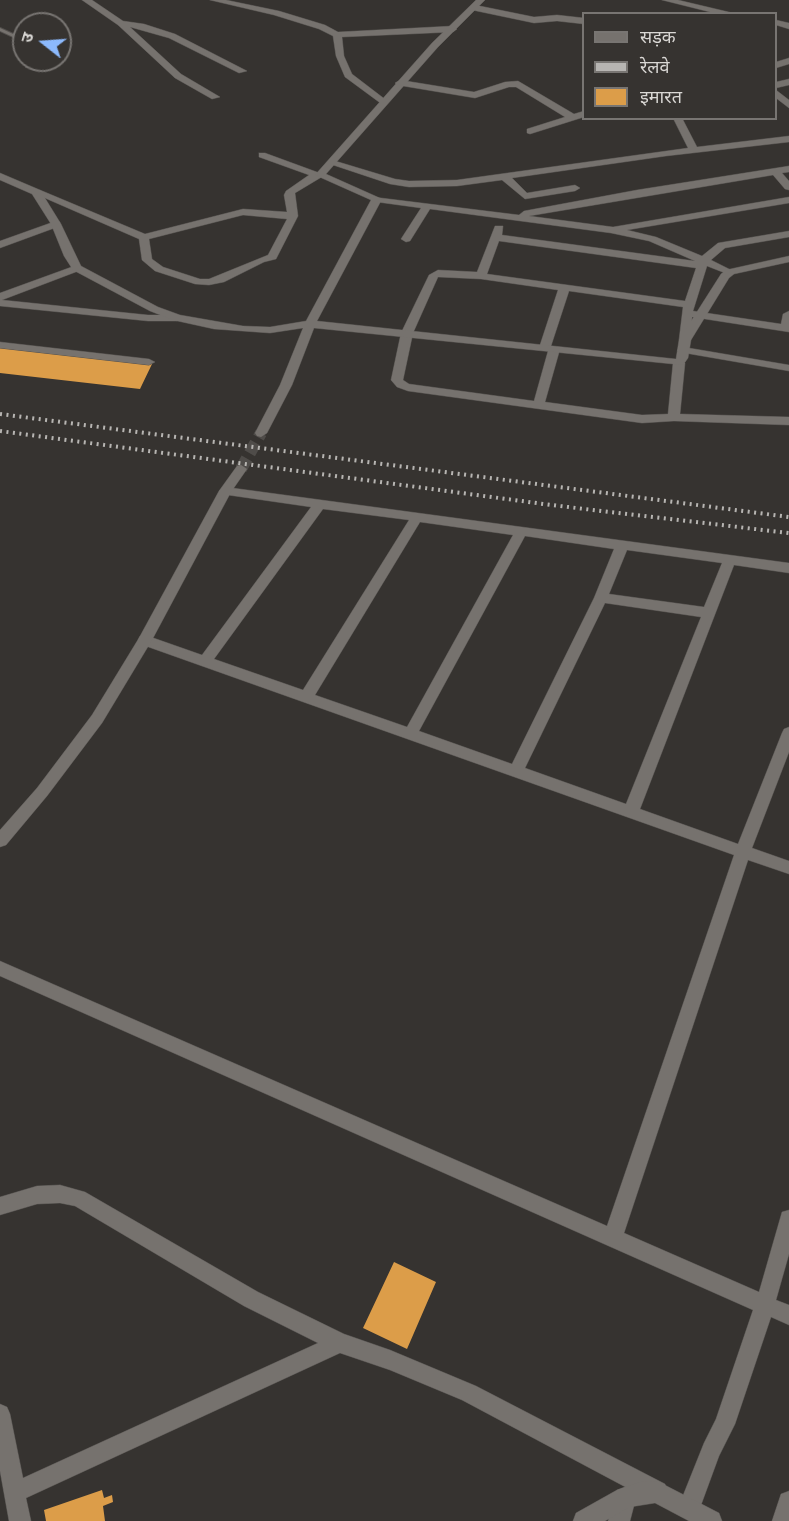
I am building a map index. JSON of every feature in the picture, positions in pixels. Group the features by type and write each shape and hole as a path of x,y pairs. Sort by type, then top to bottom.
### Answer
{"street":[{"path":"86,0 122,23 178,76 215,97"},
{"path":"214,0 276,13 322,27 337,36 453,29"},
{"path":"666,0 724,12"},
{"path":"144,237 147,260 151,265 199,282 220,280 260,260 272,257 293,216 289,195 291,191 332,163 400,83 478,4 534,20 557,18 582,21"},
{"path":"122,23 141,26 172,36 242,71"},
{"path":"337,36 340,56 348,75 383,102"},
{"path":"400,83 475,95 508,84 518,84 572,117"},
{"path":"777,94 789,105"},
{"path":"530,131 582,114"},
{"path":"678,120 694,150"},
{"path":"332,163 383,179 409,184 456,183 789,139"},
{"path":"262,155 318,174 377,199 611,230 652,238 730,272 789,259"},
{"path":"481,276 495,237 508,216 789,169"},
{"path":"776,171 789,187"},
{"path":"0,176 144,237 243,212 293,216"},
{"path":"505,177 525,196 575,188"},
{"path":"36,192 56,224 69,256 77,268 92,279 177,318 214,326 243,329 270,330 310,324 679,363"},
{"path":"261,433 286,385 310,324 377,199"},
{"path":"611,230 789,200"},
{"path":"406,239 427,206"},
{"path":"0,245 56,224"},
{"path":"674,417 679,363 689,309 703,262 722,245 789,234"},
{"path":"495,237 703,262"},
{"path":"0,297 77,268"},
{"path":"789,314 788,329 700,315 689,309 565,286 445,272 434,275 407,333 397,380 401,385 642,419 674,417 789,421"},
{"path":"684,345 700,315 730,272"},
{"path":"538,406 549,348 565,286"},
{"path":"0,303 148,318 177,318"},
{"path":"0,345 149,362"},
{"path":"684,345 789,368"},
{"path":"0,842 72,754 145,640 225,491 241,469"},
{"path":"225,491 789,568"},
{"path":"205,661 320,503"},
{"path":"306,697 417,517"},
{"path":"410,734 521,532"},
{"path":"516,771 601,598 622,546"},
{"path":"631,812 730,559"},
{"path":"601,598 710,613"},
{"path":"145,640 789,868"},
{"path":"613,1236 743,851 789,733"},
{"path":"0,968 613,1236 789,1316"},
{"path":"0,1206 38,1195 60,1194 78,1198 250,1299 340,1344 390,1360 469,1393 711,1521"},
{"path":"688,1508 711,1450 725,1424 765,1305 789,1219"},
{"path":"15,1493 340,1344"},
{"path":"0,1414 20,1521"},
{"path":"584,1521 625,1498 640,1493 657,1492"},
{"path":"619,1521 625,1498"},
{"path":"783,1521 789,1502"}],"building":[{"path":"0,347 152,364 140,389 0,373"},
{"path":"394,1262 436,1282 407,1349 363,1328"},
{"path":"102,1490 104,1498 112,1495 113,1502 103,1506 105,1521 46,1521 44,1510"}],"tunnel":[{"path":"241,469 261,433"}],"railway":[{"path":"0,414 789,517"},
{"path":"0,431 551,505 789,533"}]}
